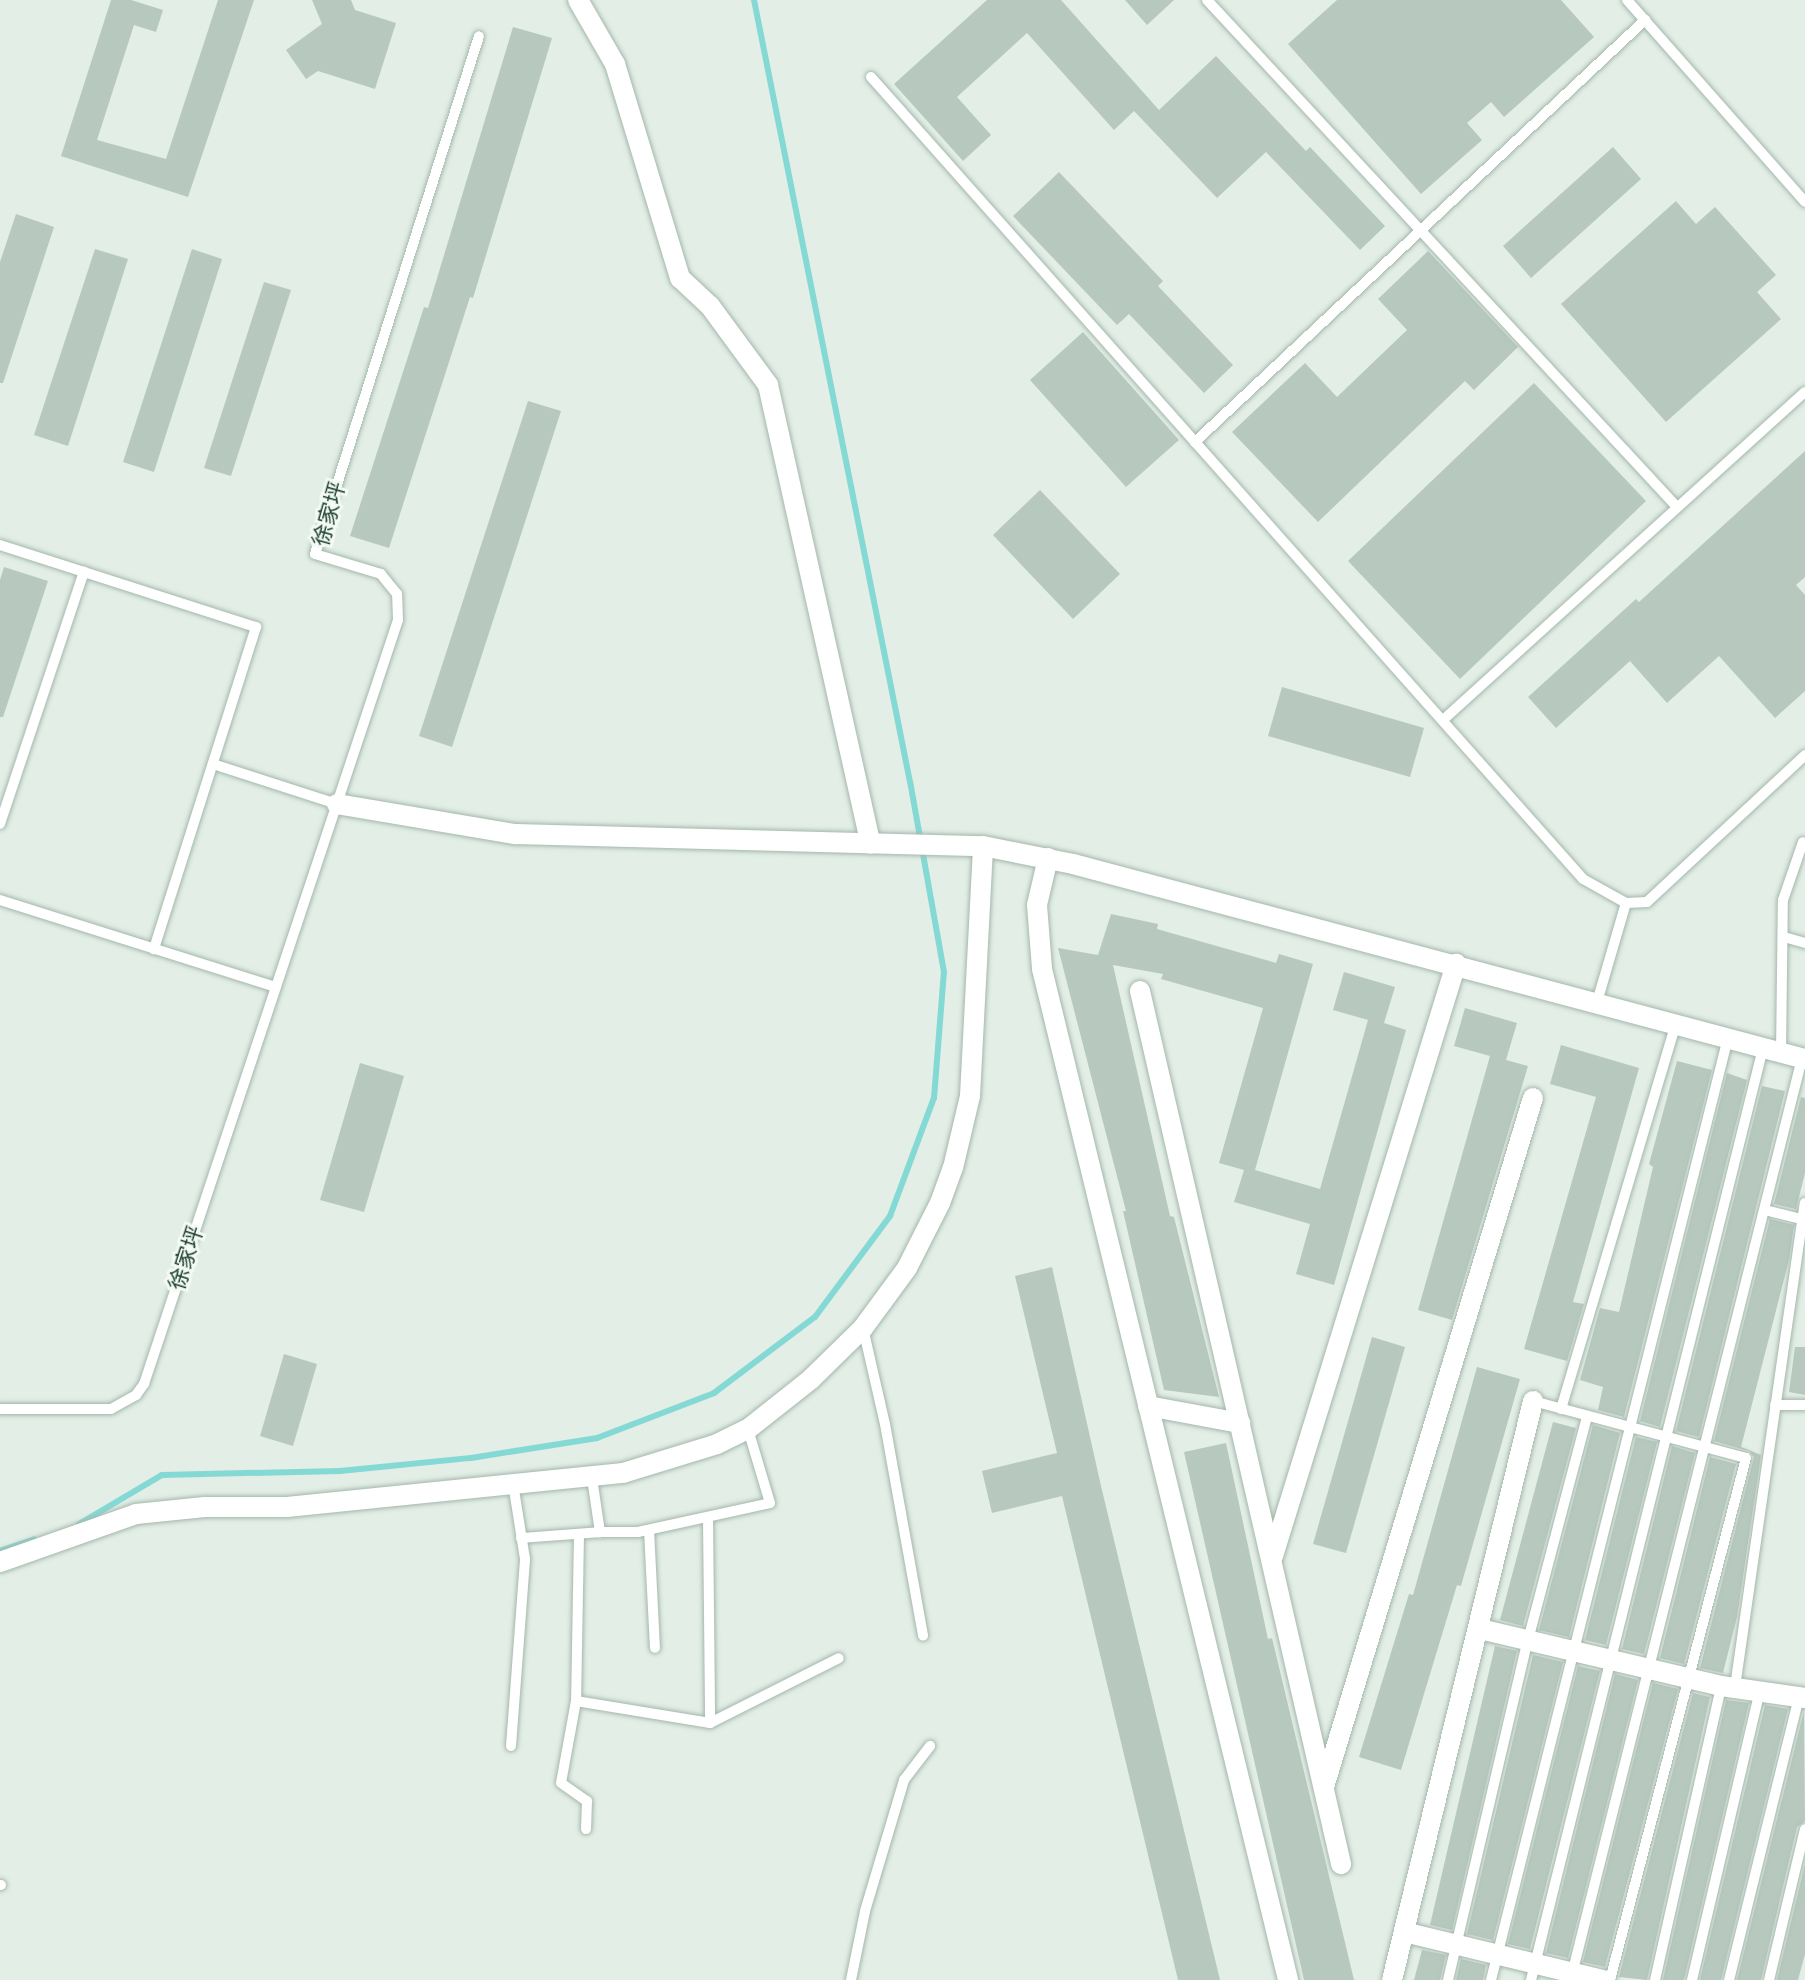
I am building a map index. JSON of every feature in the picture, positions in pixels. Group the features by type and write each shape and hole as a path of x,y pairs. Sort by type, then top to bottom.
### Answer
{"street":[{"path":"578,0 615,64 680,278 710,306 768,385 871,844"},
{"path":"337,804 515,834 983,846 1048,858 1804,1058"},
{"path":"0,1562 136,1514 205,1507 300,1506 513,1483 592,1478 653,1466 717,1444 748,1429 811,1379 863,1328 900,1279 925,1236 944,1192 963,1132 974,1059 983,846"},
{"path":"1048,858 1037,905 1042,969 1288,1980"},
{"path":"1272,1560 1456,964"},
{"path":"1140,991 1341,1864"},
{"path":"1324,1788 1533,1098"},
{"path":"1392,1980 1480,1629 1533,1401"},
{"path":"1148,1406 1240,1423"},
{"path":"1480,1629 1689,1678 1802,1698"},
{"path":"1404,1932 1498,1954 1534,1972 1603,1980"}],"lane":[{"path":"1207,0 1677,507"},
{"path":"1627,0 1805,202"},
{"path":"1195,442 1645,20"},
{"name":"徐家坪","path":"0,1409 111,1409 136,1395 144,1384 337,804 399,607 397,594 381,574 315,554 479,36"},
{"path":"871,77 1583,879 1626,903 1647,902 1805,755"},
{"path":"1443,720 1805,392"},
{"path":"1,548 256,627 154,949"},
{"path":"0,824 84,572"},
{"path":"213,764 337,804"},
{"path":"1534,1972 1667,1438 1772,1050 1784,937 1783,900 1803,842"},
{"path":"0,900 276,987"},
{"path":"1597,1002 1626,903"},
{"path":"1784,937 1805,943"},
{"path":"1561,1409 1676,1024"},
{"path":"1491,1980 1728,1038"},
{"path":"1572,1976 1804,1058"},
{"path":"1655,1980 1728,1686 1800,1255 1805,1203"},
{"path":"1765,1210 1802,1219"},
{"path":"863,1328 885,1424 923,1636"},
{"path":"1533,1401 1746,1458 1610,1980"},
{"path":"1775,1405 1805,1405"},
{"path":"1448,1980 1528,1640 1587,1417"},
{"path":"521,1538 649,1530 770,1503 748,1429"},
{"path":"592,1478 600,1532"},
{"path":"511,1746 525,1559 513,1483"},
{"path":"708,1517 710,1723"},
{"path":"649,1530 655,1648"},
{"path":"579,1534 576,1701 561,1783 587,1801 586,1829"},
{"path":"576,1701 710,1723 839,1658"},
{"path":"1692,1980 1760,1691"},
{"path":"1729,1980 1802,1698"},
{"path":"851,1980 865,1911 904,1780 930,1746"},
{"path":"1769,1980 1805,1829"}],"building":[{"path":"111,0 131,0 163,10 156,32 134,25 97,140 166,159 218,0 254,0 188,197 61,156"},
{"path":"312,0 351,0 355,10 396,23 375,89 318,71 306,79 286,50 322,24"},
{"path":"987,0 1061,0 1159,110 1216,56 1306,151 1310,147 1385,226 1360,250 1266,152 1217,198 1134,111 1114,130 1027,33 957,97 991,135 963,161 894,84"},
{"path":"1125,0 1174,0 1147,25"},
{"path":"1337,0 1561,0 1594,37 1504,117 1491,102 1467,123 1482,140 1421,194 1288,44"},
{"path":"513,27 552,38 473,298 470,297 389,548 350,536 424,307 428,308"},
{"path":"1613,147 1641,179 1531,278 1503,246"},
{"path":"1059,172 1163,281 1158,286 1233,365 1204,393 1129,314 1117,325 1013,216"},
{"path":"1676,201 1696,224 1715,207 1776,275 1757,292 1781,319 1666,422 1561,304"},
{"path":"16,214 54,227 3,383 0,383 0,262"},
{"path":"95,249 128,259 68,446 34,435"},
{"path":"192,249 222,259 154,472 123,462"},
{"path":"1428,251 1518,347 1474,390 1465,381 1318,522 1232,432 1305,363 1337,397 1407,330 1378,299"},
{"path":"264,282 291,290 231,476 204,468"},
{"path":"1083,332 1179,440 1126,487 1030,380"},
{"path":"1534,383 1646,501 1460,679 1348,561"},
{"path":"528,401 561,411 452,747 419,736"},
{"path":"1805,451 1805,577 1796,585 1805,595 1805,691 1775,718 1719,656 1667,703 1630,661 1556,728 1528,697 1636,599 1639,602"},
{"path":"1040,490 1120,574 1073,619 993,535"},
{"path":"4,567 48,581 3,717 0,717 0,580"},
{"path":"1282,687 1424,728 1410,777 1268,736"},
{"path":"1111,914 1158,924 1157,929 1276,963 1279,954 1313,964 1255,1170 1320,1189 1368,1020 1333,1010 1344,972 1395,987 1384,1023 1406,1030 1334,1285 1296,1274 1310,1224 1234,1202 1244,1170 1219,1163 1263,1008 1161,979 1163,974 1113,965 1170,1216 1174,1217 1219,1397 1164,1390 1123,1211 1126,1211 1058,948 1098,955"},
{"path":"1465,1008 1517,1023 1506,1060 1528,1066 1452,1320 1418,1310 1490,1056 1454,1046"},
{"path":"1561,1045 1639,1068 1573,1302 1584,1304 1567,1361 1524,1349 1596,1097 1550,1084"},
{"path":"1677,1061 1712,1070 1624,1417 1598,1410 1603,1387 1580,1380 1600,1308 1619,1312 1653,1167 1649,1164"},
{"path":"360,1063 404,1076 364,1212 320,1200"},
{"path":"1727,1073 1747,1080 1660,1427 1640,1421"},
{"path":"1762,1086 1785,1091 1699,1437 1676,1431"},
{"path":"1801,1097 1805,1098 1805,1173 1796,1209 1774,1204"},
{"path":"1770,1219 1794,1225 1789,1260 1741,1447 1761,1455 1737,1617 1723,1673 1700,1668 1754,1457 1749,1451 1714,1441"},
{"path":"1052,1267 1101,1486 1220,1980 1178,1980 1062,1496 992,1513 982,1471 1057,1453 1015,1276"},
{"path":"1372,1337 1405,1347 1346,1553 1313,1544"},
{"path":"1795,1347 1805,1347 1805,1395 1789,1392"},
{"path":"284,1354 317,1364 293,1446 260,1436"},
{"path":"1477,1367 1520,1379 1461,1586 1457,1585 1401,1770 1359,1757 1409,1594 1413,1595"},
{"path":"1553,1422 1576,1428 1523,1626 1500,1620"},
{"path":"1593,1425 1620,1433 1569,1637 1539,1630"},
{"path":"1636,1437 1657,1442 1606,1645 1585,1640"},
{"path":"1226,1443 1268,1639 1272,1638 1354,1980 1304,1980 1184,1452"},
{"path":"1672,1446 1695,1453 1644,1654 1622,1649"},
{"path":"1710,1457 1736,1464 1684,1664 1660,1658"},
{"path":"1495,1646 1517,1651 1452,1930 1430,1925"},
{"path":"1533,1655 1563,1662 1493,1940 1467,1934"},
{"path":"1578,1666 1600,1671 1530,1949 1508,1944"},
{"path":"1615,1674 1638,1680 1568,1958 1546,1953"},
{"path":"1653,1683 1678,1689 1605,1967 1583,1962"},
{"path":"1693,1693 1710,1697 1647,1980 1619,1977"},
{"path":"1726,1700 1749,1703 1684,1980 1663,1980"},
{"path":"1765,1705 1788,1709 1721,1980 1700,1980"},
{"path":"1804,1711 1805,1821 1797,1827 1761,1980 1737,1980"},
{"path":"1805,1864 1805,1954 1798,1980 1777,1980"},
{"path":"1422,1950 1446,1955 1440,1980 1414,1980"},
{"path":"1461,1959 1486,1965 1483,1980 1456,1980"}],"waterway":[{"path":"79,1524 162,1475 340,1471 471,1458 597,1438 714,1393 815,1317 890,1216 934,1098 944,972 910,782 754,0"},
{"path":"0,1551 34,1539"}]}
